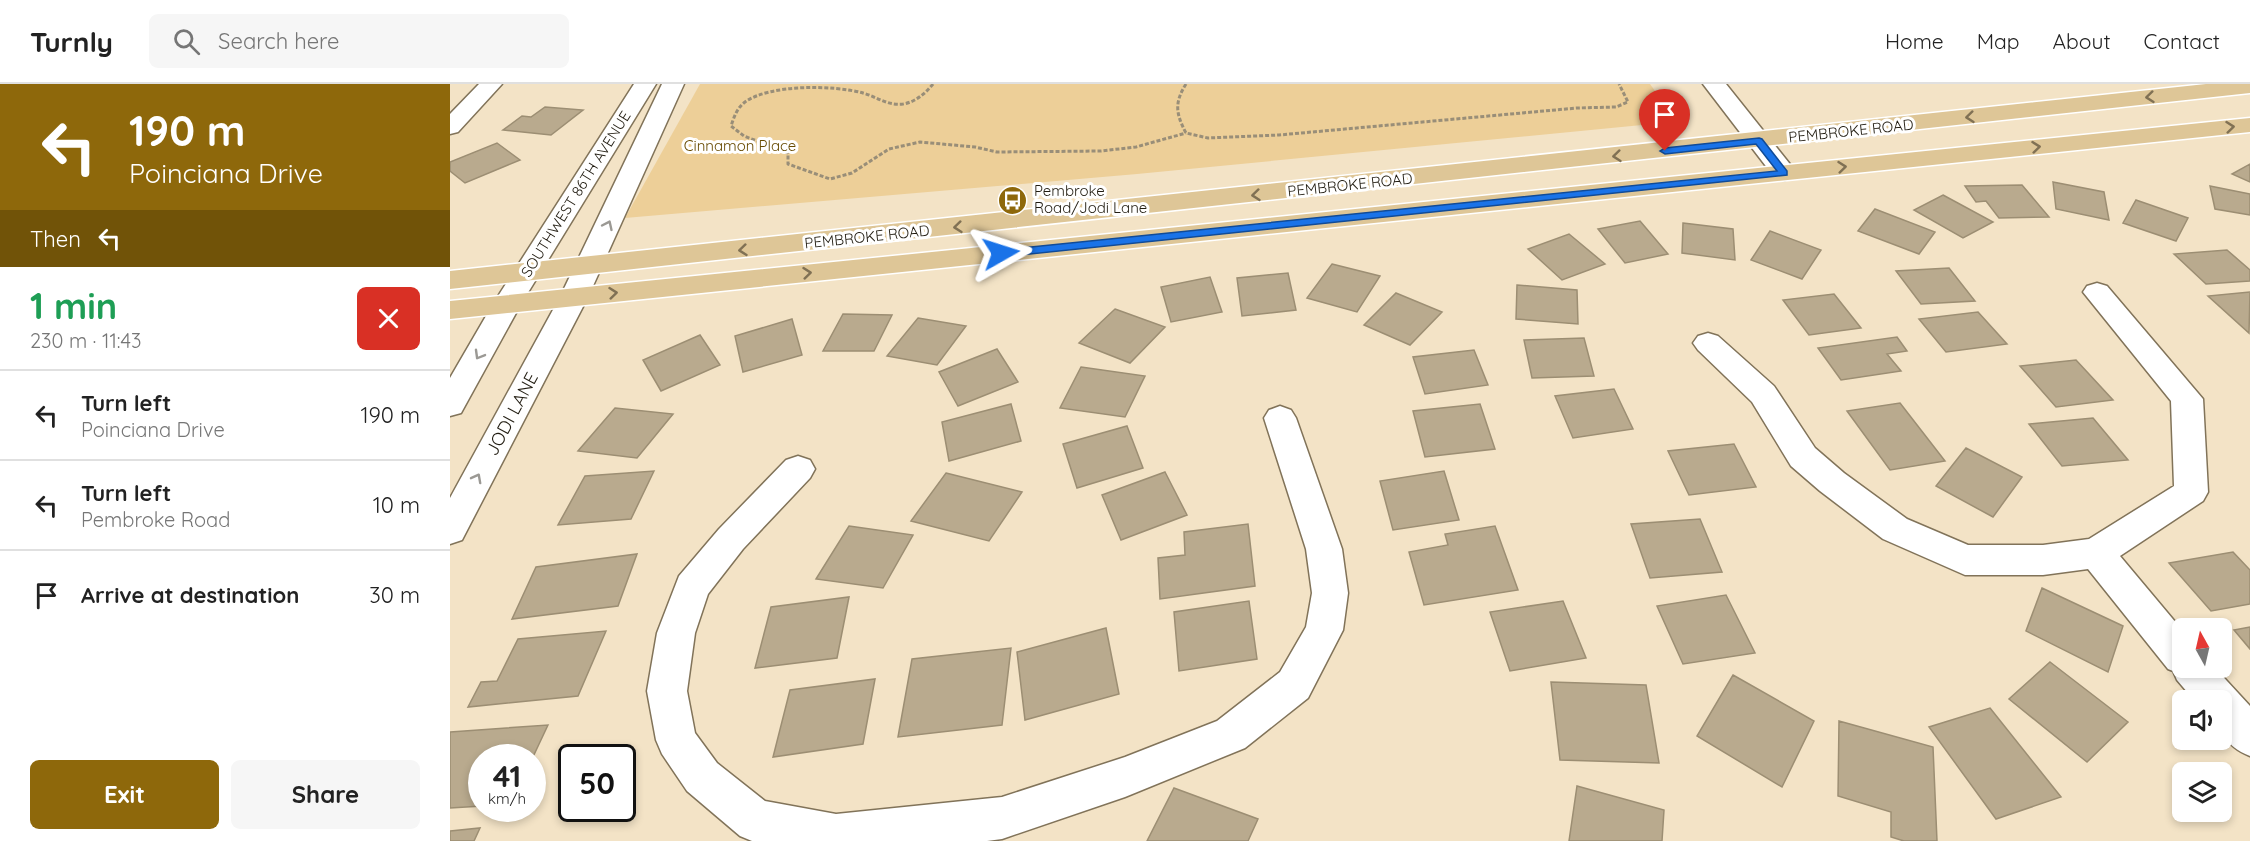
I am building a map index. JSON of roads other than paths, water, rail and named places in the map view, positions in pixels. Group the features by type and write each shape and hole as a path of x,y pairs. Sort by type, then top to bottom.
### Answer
{"main road":[{"name":"PEMBROKE ROAD","path":"450,280 1759,141 2250,86"},
{"name":"PEMBROKE ROAD","path":"450,310 2250,125"}],"street":[{"path":"450,127 491,84"},
{"name":"SOUTHWEST 86TH AVENUE","path":"507,304 645,84"},
{"name":"SOUTHWEST 86TH AVENUE","path":"574,297 673,84"},
{"path":"1714,84 1784,173"},
{"path":"1708,344 1763,394 1803,457 1851,497 1895,529 1965,560 2043,560 2096,553 2192,492 2187,399 2097,292"},
{"name":"JODI LANE","path":"450,530 574,297"},
{"path":"450,405 507,304"},
{"path":"798,469 731,539 692,587 676,633 666,692 676,740 702,777 755,821 836,836 1003,829 1232,735 1294,686 1324,630 1330,593 1324,549 1280,418"},
{"path":"2096,553 2172,645"},
{"path":"2200,678 2210,690"},
{"path":"2232,716 2250,738"}],"place":[{"name":"Pembroke Road/Jodi Lane","path":"1013,200"}],"park label":[{"name":"Cinnamon Place","path":"740,146"}]}
